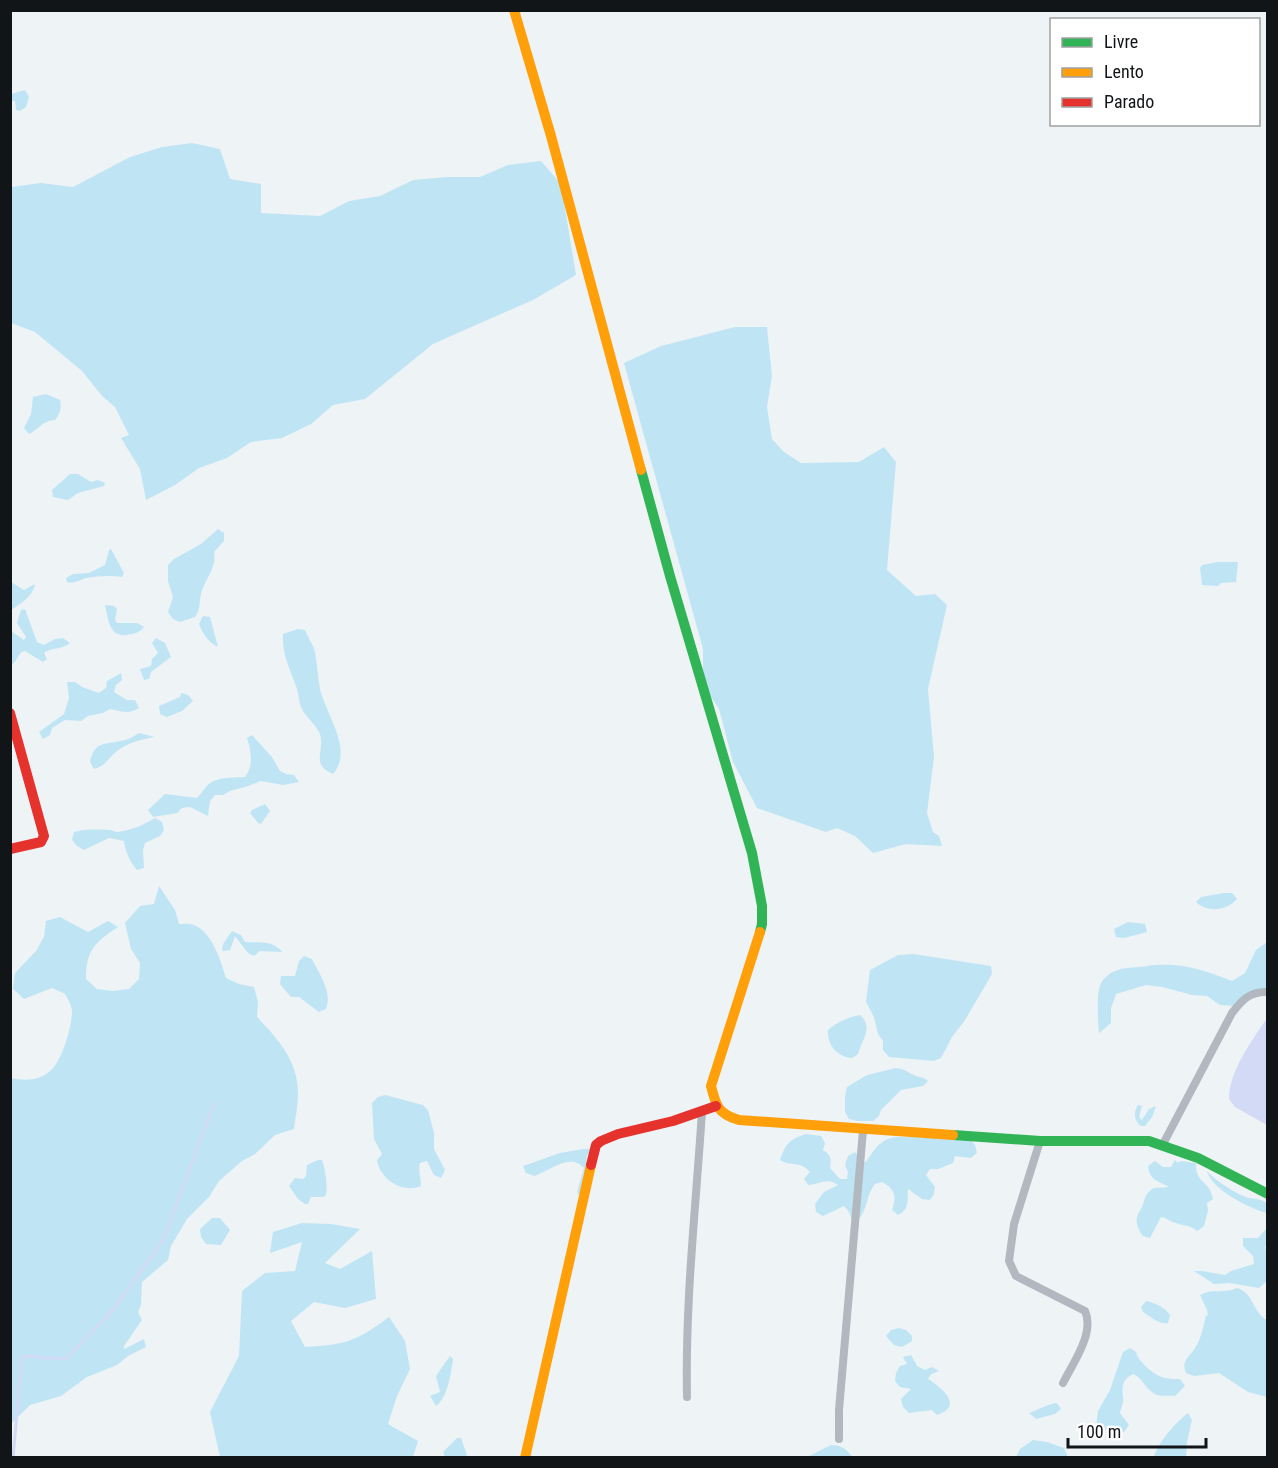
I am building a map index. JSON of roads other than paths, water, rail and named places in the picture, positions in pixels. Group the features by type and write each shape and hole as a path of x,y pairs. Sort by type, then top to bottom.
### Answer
{"street":[{"path":"514,10 633,432 670,576 752,853 759,888 762,924 711,1086 716,1106 728,1117 739,1120 828,1125 862,1130 923,1131 1040,1141 1149,1141 1198,1158 1268,1194"},
{"path":"10,713 44,836 41,842 10,849"},
{"path":"1162,1146 1232,1013 1244,999 1257,992 1268,992"},
{"path":"525,1458 596,1145 599,1140 668,1123 716,1106"},
{"path":"687,1397 686,1357 692,1227 702,1111"},
{"path":"839,1439 839,1410 862,1130"},
{"path":"1040,1141 1014,1224 1009,1261 1016,1276 1085,1311 1088,1318 1086,1334 1063,1383"}],"waterway":[{"path":"13,1458 22,1356 66,1359 113,1310 163,1240 214,1104"}]}
